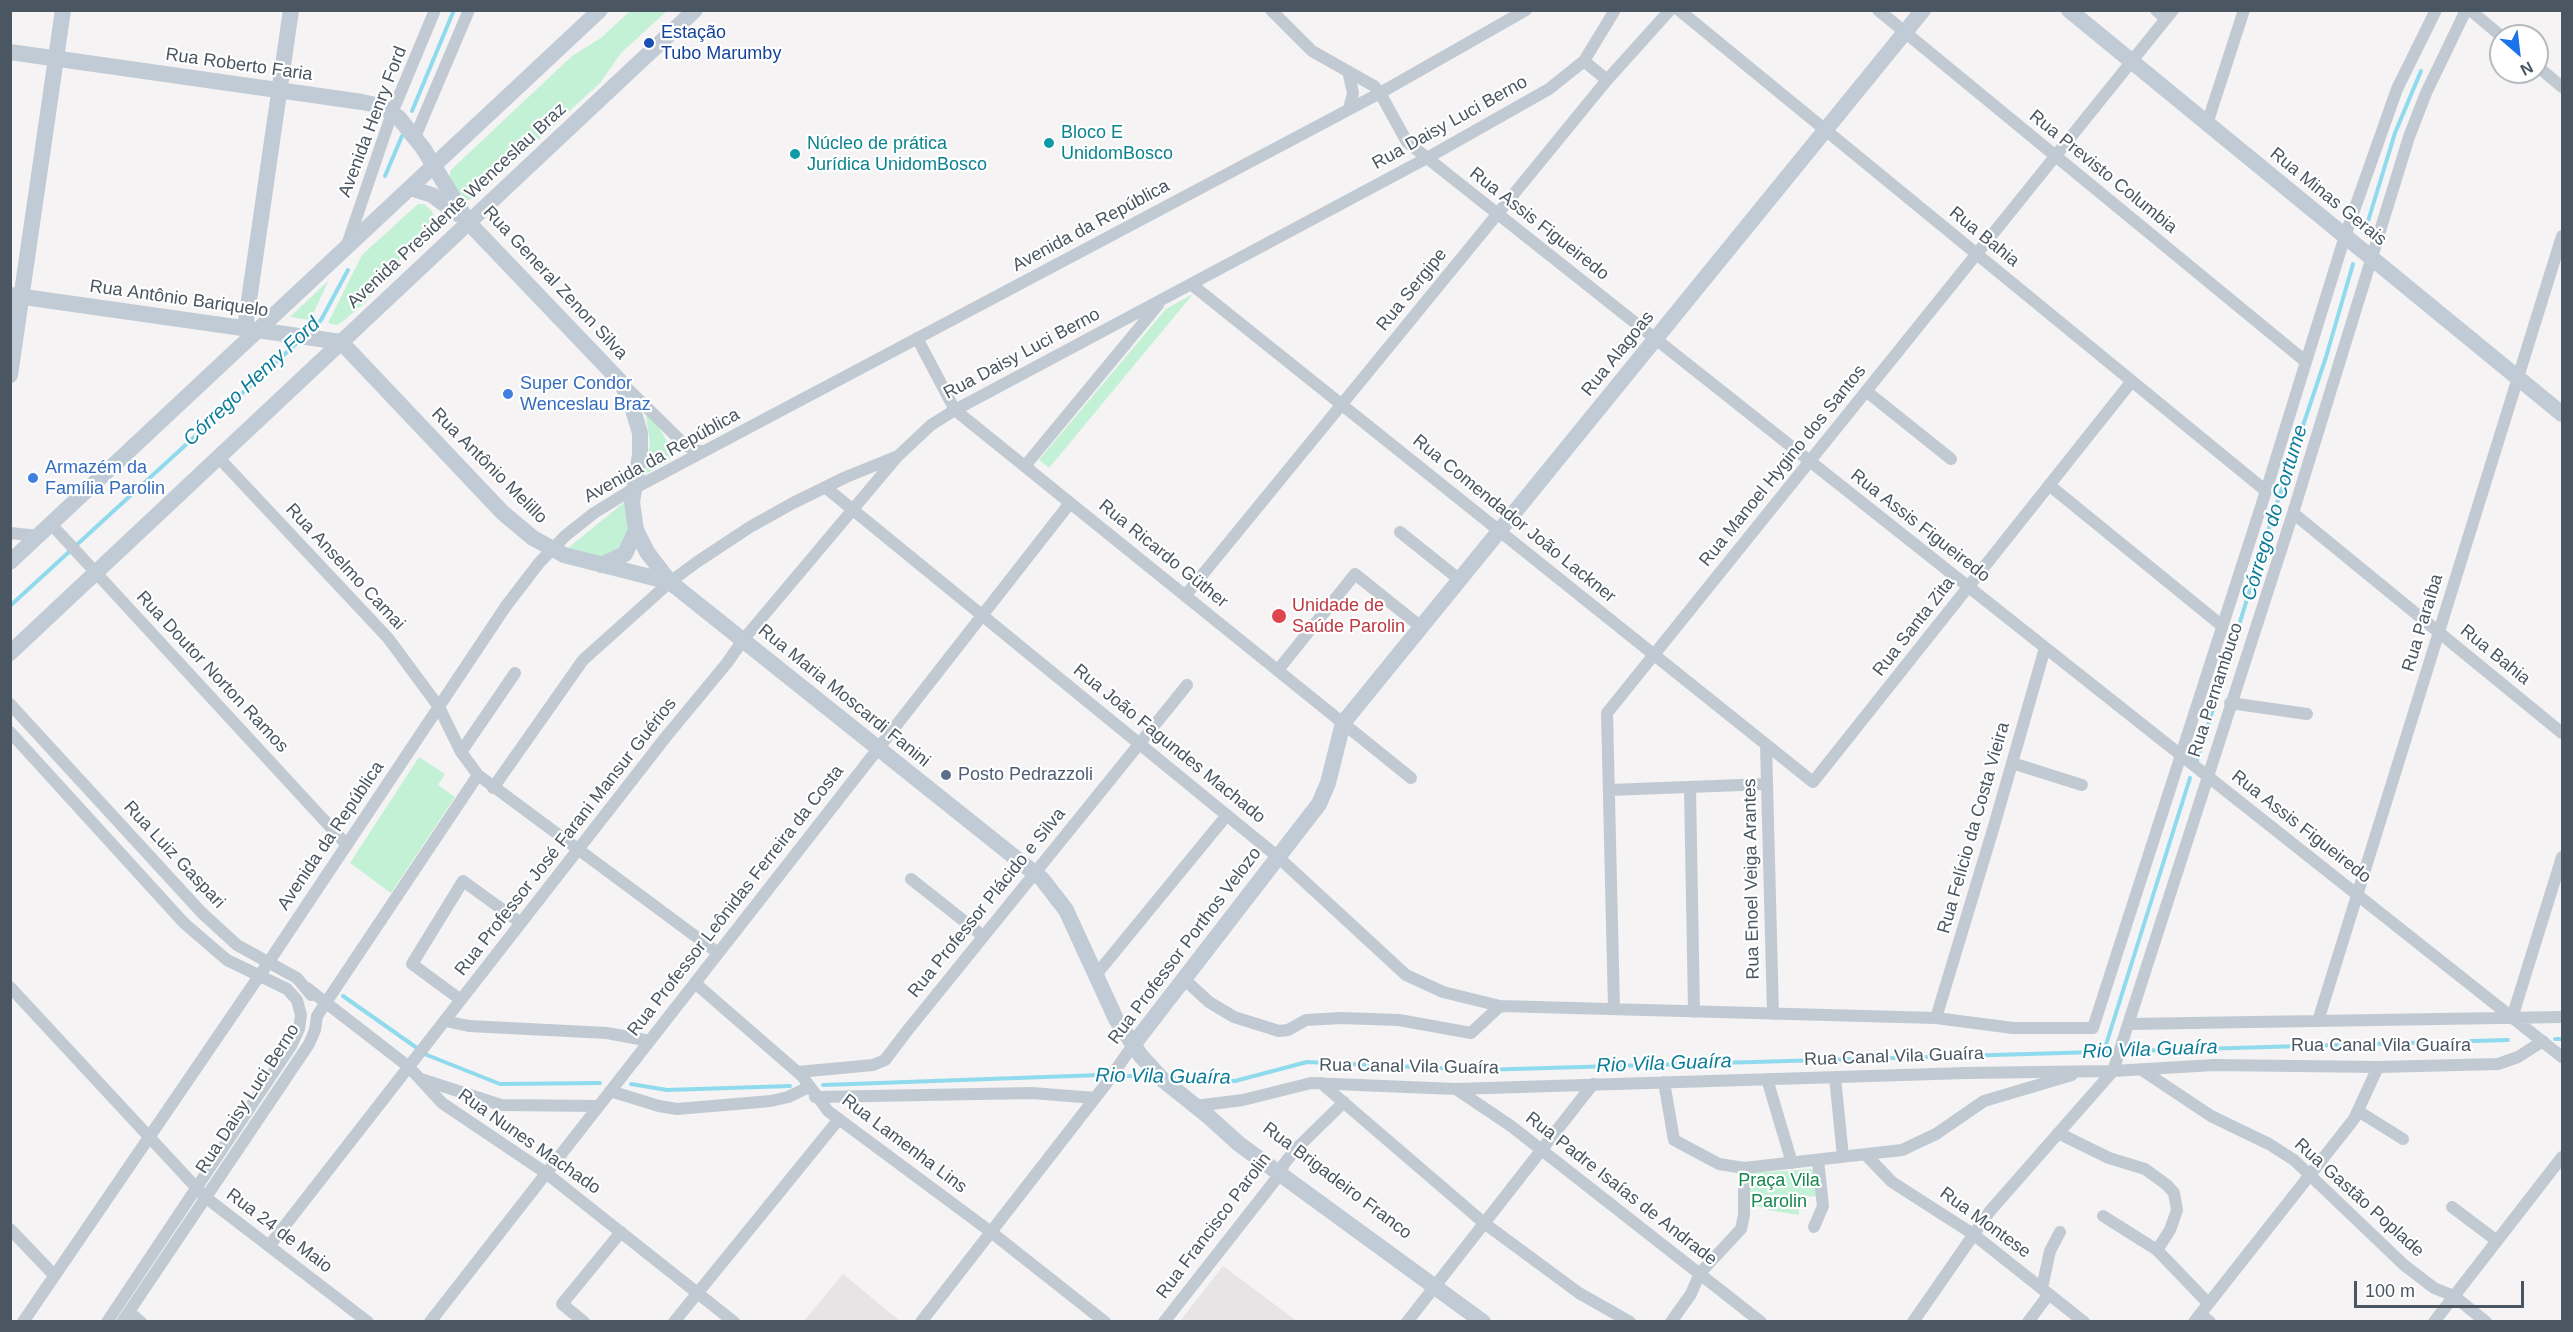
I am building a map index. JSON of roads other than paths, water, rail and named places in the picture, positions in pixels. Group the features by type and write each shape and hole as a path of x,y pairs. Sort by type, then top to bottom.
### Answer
{"main road":[{"path":"10,375 16,296 63,10"},
{"path":"252,329 279,90 291,10"},
{"path":"10,562 252,329 346,247 600,10"},
{"name":"Avenida Presidente Wenceslau Braz","path":"10,653 92,568 218,458 695,10"},
{"name":"Rua Alagoas","path":"1343,723 1923,10"},
{"name":"Rua Minas Gerais","path":"2069,10 2562,414"},
{"name":"Rua Roberto Faria","path":"10,52 372,103 392,113 415,136 434,166"},
{"name":"Rua General Zenon Silva","path":"434,166 468,222 620,381"},
{"path":"410,188 432,195 468,222"},
{"name":"Rua Antônio Bariquelo","path":"16,296 341,342"},
{"name":"Rua Antônio Melillo","path":"341,342 518,527 551,550 670,582"},
{"name":"Rua Maria Moscardi Fanini","path":"620,381 631,403 640,433 633,489 633,516 636,530 647,552 670,582 1035,873 1050,888 1066,910 1116,1019 1133,1045"},
{"path":"601,565 625,554 636,530"},
{"name":"Rua Professor Porthos Velozo","path":"1133,1045 1310,816 1324,792 1343,723"},
{"name":"Rua Brigadeiro Franco","path":"1133,1045 1151,1068 1174,1090 1202,1111 1245,1136 1282,1169 1385,1239 1436,1286 1483,1322"}],"street":[{"name":"Avenida Henry Ford","path":"346,247 392,113 435,10"},
{"path":"415,136 469,10"},
{"name":"Rua Assis Figueiredo","path":"1271,10 1312,51 1368,82 1380,93 1403,138 1426,158 2562,1057"},
{"name":"Avenida da República","path":"23,1322 268,963 506,606 551,550 594,513 633,489 1380,93 1526,10"},
{"name":"Rua Daisy Luci Berno","path":"493,788 583,660 670,582 750,527 825,487 898,456 922,433 955,410 1426,158 1549,89 1584,61 1615,10"},
{"name":"Rua Sergipe","path":"1185,596 1607,80 1670,10"},
{"name":"Rua Bahia","path":"1679,10 2266,490"},
{"name":"Rua Previsto Columbia","path":"1878,10 2305,361"},
{"path":"2156,10 2169,15"},
{"path":"2207,124 2244,10"},
{"name":"Rua Pernambuco","path":"2093,1028 2345,236 2397,89 2436,10"},
{"path":"2468,10 2489,27"},
{"name":"Rua Pernambuco","path":"2113,1071 2293,513 2417,114 2468,10"},
{"name":"Rua Manoel Hygino dos Santos","path":"1614,1009 1607,712 2169,15"},
{"path":"1584,61 1607,80"},
{"path":"1348,71 1353,93 1348,109"},
{"path":"2549,76 2562,87"},
{"name":"Rua Paraíba","path":"2319,1021 2562,236"},
{"name":"Rua Comendador João Lackner","path":"1191,284 1814,782"},
{"path":"1025,466 1162,299"},
{"name":"Rua Ricardo Güther","path":"917,338 955,410 1411,778"},
{"name":"Rua General Zenon Silva","path":"620,381 684,444 696,451 704,451"},
{"name":"Rua Santa Zita","path":"1814,782 2132,381"},
{"path":"1866,391 1951,459"},
{"path":"674,467 684,444"},
{"name":"Rua Professor José Farani Mansur Guérios","path":"269,1246 743,640 898,456"},
{"name":"Rua Anselmo Camai","path":"218,458 388,638 439,707 461,752 478,775 718,953"},
{"path":"2049,486 2221,625"},
{"name":"Rua João Fagundes Machado","path":"825,487 1278,856 1406,975 1443,992 1500,1006"},
{"name":"Rua Professor Leônidas Ferreira da Costa","path":"430,1322 1070,503"},
{"name":"Rua Bahia","path":"2293,513 2562,733"},
{"path":"10,533 44,530"},
{"name":"Rua Doutor Norton Ramos","path":"44,530 63,538 92,568 347,845"},
{"path":"1400,532 1460,579"},
{"path":"1278,670 1355,574 1421,627"},
{"name":"Rua Felício da Costa Vieira","path":"1936,1018 2045,648"},
{"path":"461,752 515,672"},
{"name":"Rua Professor Plácido e Silva","path":"798,1072 873,1065 885,1060 1187,685"},
{"name":"Rua Luiz Gaspari","path":"10,704 202,913 237,945 297,978 307,987"},
{"path":"2230,704 2307,714"},
{"name":"Rua Luiz Gaspari","path":"10,732 184,923 227,960 281,985 293,994 301,1015"},
{"name":"Rua Enoel Veiga Arantes","path":"1766,744 1773,1014"},
{"path":"2012,763 2082,784"},
{"name":"Rua Daisy Luci Berno","path":"125,1317 309,1044 315,1030 317,1016 478,775"},
{"path":"1609,790 1767,784"},
{"path":"1690,787 1694,1012"},
{"path":"1095,976 1227,815"},
{"path":"2512,1018 2562,857"},
{"path":"911,879 983,936"},
{"path":"461,1000 412,964 463,882 521,923"},
{"name":"Rua Canal Vila Guaíra","path":"1184,980 1209,1002 1234,1017 1279,1031 1288,1030 1306,1020 1341,1018 1399,1020 1471,1033 1500,1006 1936,1018 2013,1028 2093,1028"},
{"name":"Rua Lamenha Lins","path":"695,983 798,1072 812,1092 839,1119 991,1232 1105,1322"},
{"name":"Rua 24 de Maio","path":"10,987 196,1188 368,1322"},
{"path":"307,987 314,1001 317,1016"},
{"name":"Rua Nunes Machado","path":"307,987 326,1002 417,1057 420,1078 442,1103 546,1173 735,1322"},
{"name":"Rua Daisy Luci Berno","path":"107,1322 291,1046 299,1029 301,1015"},
{"name":"Rua Canal Vila Guaíra","path":"2129,1024 2562,1017"},
{"path":"445,1021 469,1026 608,1033 650,1041"},
{"name":"Rua Canal Vila Guaíra","path":"1202,1111 1305,1084 1321,1083 1456,1089 2084,1072 2279,1064 2378,1067 2498,1064 2518,1057 2542,1041"},
{"name":"Rua Professor Porthos Velozo","path":"921,1322 1106,1084 1133,1045"},
{"path":"2202,1319 2208,1303 2358,1111 2378,1067"},
{"name":"Rua Gastão Poplade","path":"2142,1070 2211,1116 2284,1152 2310,1174 2404,1265 2434,1288 2454,1296 2486,1322"},
{"path":"1913,1322 1973,1234 2113,1071"},
{"path":"1664,1082 1674,1140 1719,1164 1744,1168 1902,1150 1922,1142 1984,1101 2084,1072"},
{"path":"1835,1077 1843,1157"},
{"path":"420,1078 495,1104 598,1106"},
{"path":"1767,1079 1792,1163"},
{"path":"1321,1083 1484,1223 1579,1293 1630,1322"},
{"path":"1407,1322 1593,1084"},
{"name":"Rua Padre Isaías de Andrade","path":"1456,1089 1542,1149 1761,1322"},
{"path":"610,1091 658,1107 677,1109 771,1101 812,1092 1032,1093 1095,1098"},
{"name":"Rua Francisco Parolin","path":"1164,1322 1305,1139 1344,1102"},
{"path":"2358,1111 2403,1139"},
{"path":"674,1322 839,1119"},
{"path":"2058,1133 2102,1156 2145,1169 2174,1193 2177,1210 2170,1230 2157,1251"},
{"name":"Rua Montese","path":"1866,1155 1892,1182 1973,1234 2084,1322"},
{"path":"2434,1322 2562,1157"},
{"path":"1814,1227 1823,1206 1818,1160"},
{"path":"1671,1322 1691,1294 1700,1273 1737,1234 1743,1223 1744,1168"},
{"path":"2452,1207 2496,1241"},
{"path":"2103,1216 2157,1251 2208,1303"},
{"path":"10,1229 54,1275"},
{"path":"584,1322 562,1304 621,1232"},
{"path":"2028,1322 2046,1291 2050,1251 2060,1232"},
{"path":"125,1317 141,1322"}],"waterway":[{"name":"Córrego Henry Ford","path":"412,111 454,10"},
{"name":"Córrego do Cortume","path":"2365,231 2395,133 2421,71"},
{"name":"Córrego Henry Ford","path":"385,176 402,136"},
{"name":"Córrego do Cortume","path":"2197,761 2273,515 2326,357 2353,264"},
{"name":"Córrego Henry Ford","path":"309,331 321,320 348,270"},
{"name":"Córrego Henry Ford","path":"10,606 299,341"},
{"name":"Córrego do Cortume","path":"2104,1051 2190,778"},
{"name":"Rio Vila Guaíra","path":"343,996 427,1055 500,1084 600,1083"},
{"name":"Rio Vila Guaíra","path":"2555,1039 2562,1039"},
{"name":"Rio Vila Guaíra","path":"1171,1078 1235,1081 1307,1062 1479,1070 2508,1040"},
{"name":"Rio Vila Guaíra","path":"823,1085 1100,1075 1152,1077"},
{"name":"Rio Vila Guaíra","path":"631,1084 667,1090 790,1086"}],"place":[{"name":"Estação Tubo Marumby","path":"649,43"},
{"name":"Bloco E UnidomBosco","path":"1049,143"},
{"name":"Núcleo de prática Jurídica UnidomBosco","path":"795,154"},
{"name":"Super Condor Wenceslau Braz","path":"508,394"},
{"name":"Armazém da Família Parolin","path":"33,478"},
{"name":"Unidade de Saúde Parolin","path":"1279,616"},
{"name":"Posto Pedrazzoli","path":"946,775"}],"park label":[{"name":"Praça Vila Parolin","path":"1779,1191"}]}
